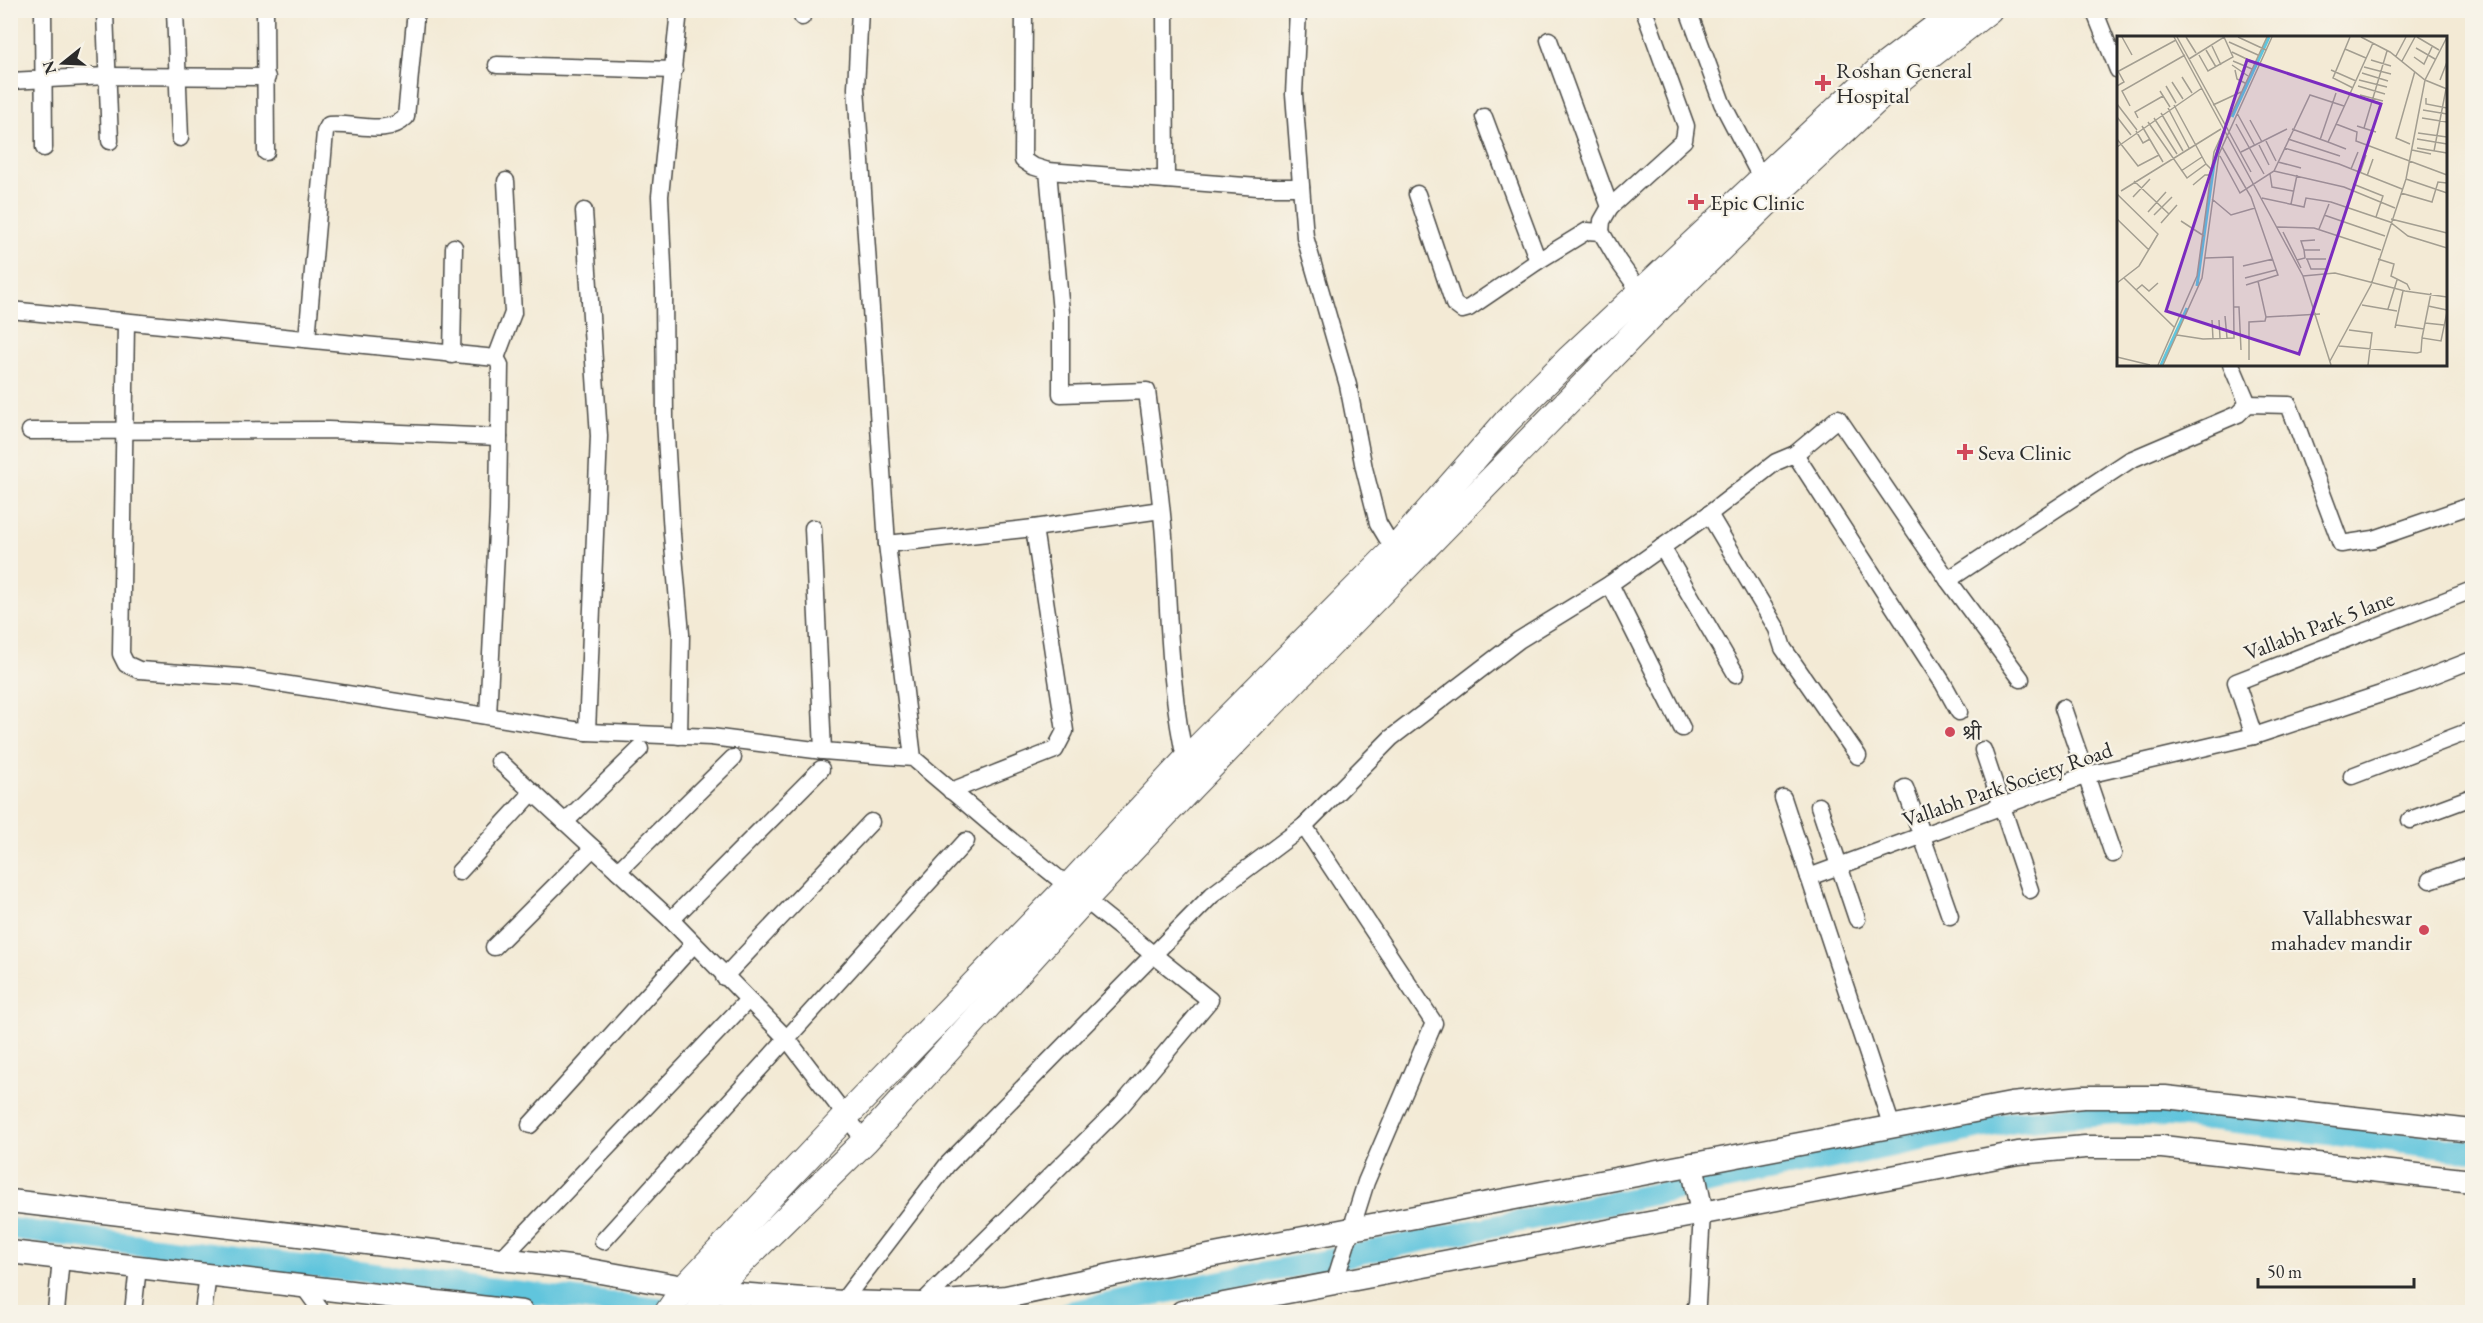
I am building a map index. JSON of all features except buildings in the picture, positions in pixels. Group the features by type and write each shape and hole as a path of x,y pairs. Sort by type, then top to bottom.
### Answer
{"main road":[{"path":"705,1303 865,1140 1077,893 1186,760 1655,312 1767,188 1879,70 1958,10"},
{"path":"668,1312 685,1287 846,1116 1077,893 1192,786 1399,559 1508,420 1640,291 1989,10"}],"street":[{"path":"43,10 44,148"},
{"path":"175,10 180,138"},
{"path":"265,10 266,152"},
{"path":"307,339 325,132 329,125 339,124 388,127 399,124 406,117 416,10"},
{"path":"679,10 660,196 664,290 665,420 681,634 680,736"},
{"path":"860,10 856,88 887,543 913,758"},
{"path":"1024,10 1023,160 1032,166 1048,171 1301,187"},
{"path":"1165,10 1166,180"},
{"path":"1298,10 1294,94 1305,237 1348,385 1378,523 1399,559"},
{"path":"1644,10 1686,126 1684,140 1610,207 1602,221 1600,232 1655,312"},
{"path":"1688,10 1722,103 1767,188"},
{"path":"2094,10 2117,68"},
{"path":"105,12 110,141"},
{"path":"1549,40 1610,207"},
{"path":"497,65 674,70"},
{"path":"10,81 107,76 267,77"},
{"path":"1484,117 1538,261"},
{"path":"1048,171 1061,312 1061,394 1147,391 1161,510 1168,637 1181,743 1192,786"},
{"path":"496,358 513,313 506,181"},
{"path":"1417,194 1454,304 1462,310 1469,308 1587,231 1600,232"},
{"path":"584,211 599,436 587,732"},
{"path":"452,354 454,247"},
{"path":"10,310 496,358"},
{"path":"126,323 121,654 126,664 139,670 240,677 587,732 711,737 823,751 913,758 1210,1000 1121,1106 921,1304"},
{"path":"488,716 499,437 500,365 496,358"},
{"path":"2232,366 2247,404"},
{"path":"1948,580 2130,460 2238,414 2247,404 2289,405 2341,544 2374,539 2472,505"},
{"path":"842,1302 947,1165 1212,895 1304,826 1391,738 1519,640 1610,584 1709,514 1776,462 1795,454 1838,418 1948,580 2021,679"},
{"path":"30,431 328,430 499,437"},
{"path":"1795,454 1943,683 1959,712"},
{"path":"887,543 1034,528 1161,510"},
{"path":"1709,514 1777,629 1783,648 1858,756"},
{"path":"813,528 823,751"},
{"path":"951,791 1055,750 1065,731 1034,528"},
{"path":"1662,547 1736,674"},
{"path":"1610,584 1682,728"},
{"name":"Vallabh Park 5 lane","path":"2254,736 2236,682 2472,590"},
{"name":"Vallabh Park Society Road","path":"1809,877 2087,775 2254,736 2411,684 2472,660"},
{"path":"2063,708 2114,854"},
{"path":"2352,776 2472,730"},
{"path":"565,822 640,749"},
{"path":"1983,750 2030,890"},
{"path":"618,871 734,758"},
{"path":"500,761 671,920 788,1040 865,1140"},
{"path":"671,920 821,769"},
{"path":"1905,788 1950,916"},
{"path":"459,872 532,792"},
{"path":"2410,819 2472,797"},
{"path":"1783,798 1892,1127"},
{"path":"1819,806 1857,919"},
{"path":"724,976 871,822"},
{"path":"1304,826 1434,1023 1366,1182 1334,1284"},
{"path":"603,1241 788,1040 966,841"},
{"path":"494,947 593,848"},
{"path":"2430,880 2472,865"},
{"path":"530,1125 693,944"},
{"path":"501,1258 748,1000"},
{"path":"10,1201 578,1268 685,1287 705,1303 921,1304 1006,1297 1130,1271 2011,1104 2083,1097 2153,1097 2472,1131"},
{"path":"1182,1312 2018,1153 2085,1147 2162,1147 2472,1181"},
{"path":"1693,1165 1702,1212 1697,1304 1693,1312"},
{"path":"10,1252 522,1312"},
{"path":"56,1312 61,1258"},
{"path":"133,1312 138,1267"},
{"path":"203,1312 208,1275"},
{"path":"303,1286 322,1312"}],"waterway":[{"path":"1069,1312 2016,1121 2116,1113 2184,1117 2472,1151"},
{"path":"10,1229 682,1312"}],"place":[{"name":"Roshan General Hospital","path":"1823,83"},
{"name":"Epic Clinic","path":"1696,202"},
{"name":"Seva Clinic","path":"1965,452"},
{"name":"श्री","path":"1950,732"},
{"name":"Vallabheswar mahadev mandir","path":"2424,930"}]}
